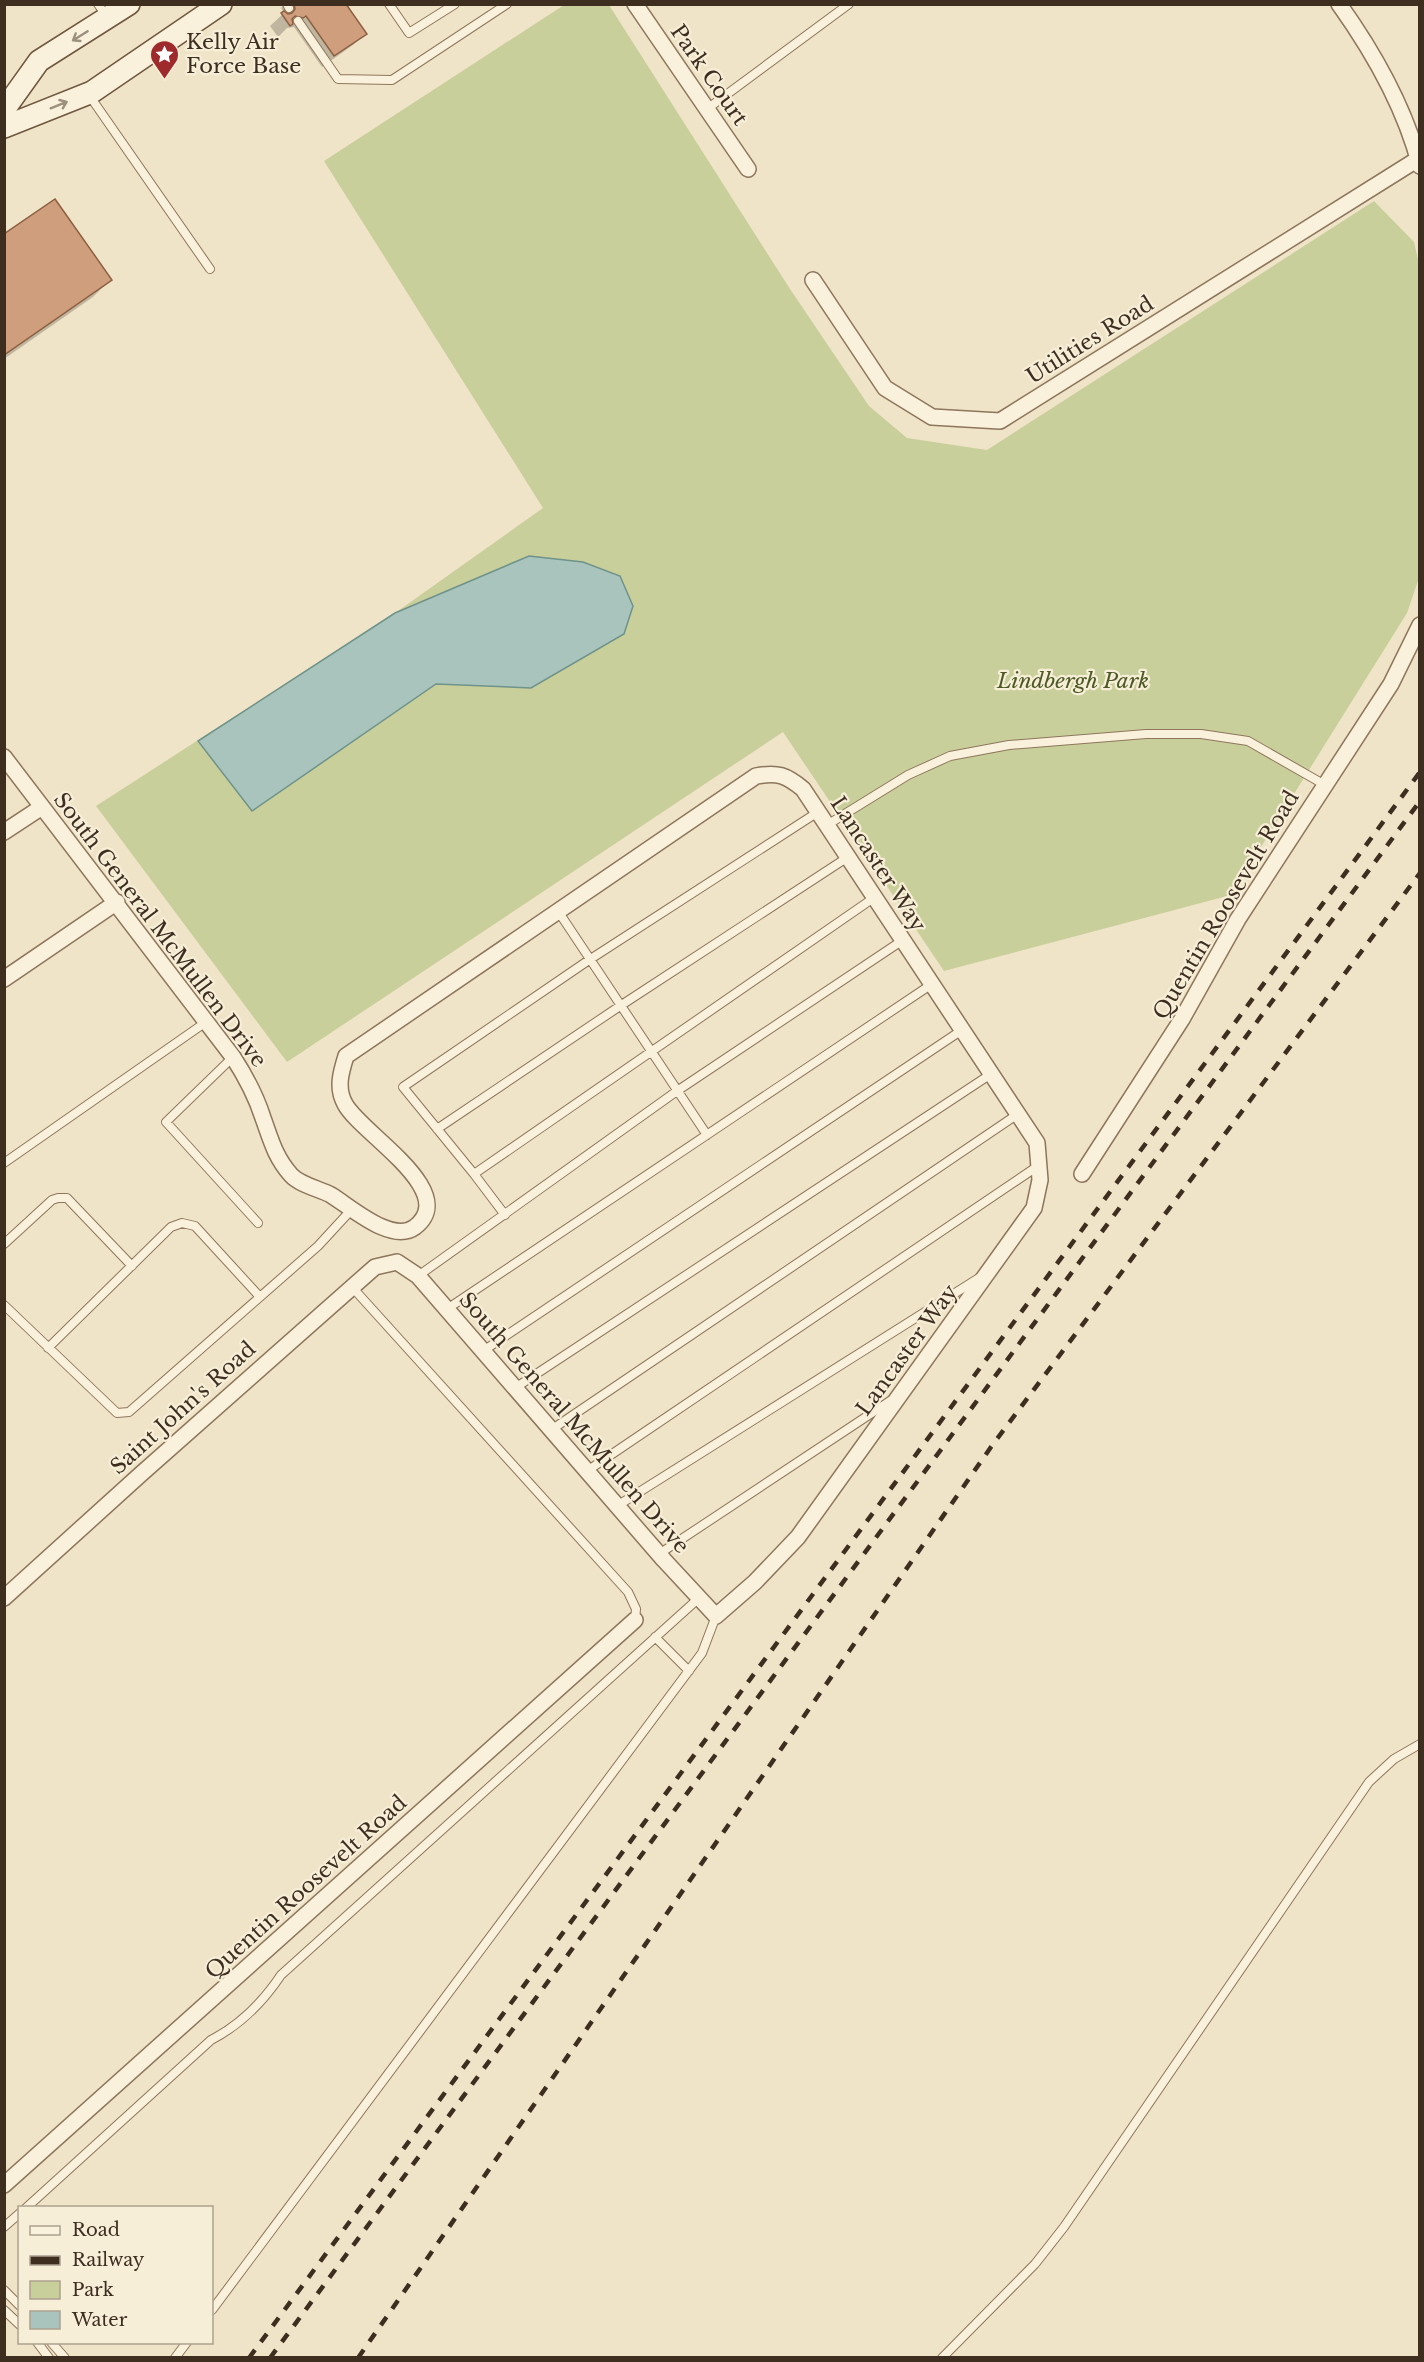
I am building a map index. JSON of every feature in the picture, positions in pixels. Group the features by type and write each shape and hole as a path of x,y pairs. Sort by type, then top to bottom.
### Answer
{"main road":[{"path":"4,110 39,61 103,11 129,4"},
{"path":"4,127 87,94 220,4"}],"street":[{"name":"Park Court","path":"635,4 748,169"},
{"path":"1339,4 1383,72 1406,123 1419,161"},
{"name":"Utilities Road","path":"813,280 885,388 932,417 1000,421 1419,161"},
{"name":"Quentin Roosevelt Road","path":"1082,1174 1182,1019 1238,919 1390,684 1419,625"},
{"name":"South General McMullen Drive","path":"4,757 117,902 233,1058 248,1081 264,1119 271,1144 292,1177 325,1192 374,1223"},
{"name":"Lancaster Way","path":"374,1223 390,1232 409,1231 422,1221 427,1208 422,1184 345,1105 339,1086 346,1056 756,776 769,774 788,776 803,789 1037,1143 1040,1180 1034,1208 798,1537 755,1582 716,1616"},
{"path":"4,832 42,807"},
{"path":"4,979 117,902"},
{"name":"South General McMullen Drive","path":"397,1262 418,1276 659,1554 716,1616"},
{"name":"Saint John's Road","path":"4,1598 375,1267 397,1262"},
{"name":"Quentin Roosevelt Road","path":"4,2185 635,1620"}],"lane":[{"path":"389,4 409,33 454,4"},
{"path":"298,21 338,79 392,80 507,4"},
{"path":"707,110 849,4"},
{"path":"87,94 210,269"},
{"path":"827,825 919,770 950,756 1009,745 1146,734 1202,734 1248,741 1325,785"},
{"path":"504,1215 474,1174 403,1087 590,960 818,812"},
{"path":"437,1129 848,857"},
{"path":"474,1174 875,897"},
{"path":"558,911 707,1136"},
{"path":"418,1276 677,1091 903,940"},
{"path":"447,1309 932,984"},
{"path":"4,1163 206,1022"},
{"path":"483,1351 962,1030"},
{"path":"233,1058 166,1122 258,1223"},
{"path":"515,1388 991,1074"},
{"path":"552,1430 1018,1114"},
{"path":"587,1471 1039,1166"},
{"path":"4,1244 52,1200 67,1198 132,1266"},
{"path":"4,1305 117,1413 129,1412 318,1246 353,1208"},
{"path":"48,1348 171,1227 182,1223 195,1226 260,1297"},
{"path":"617,1506 989,1271"},
{"path":"352,1287 628,1592 636,1609 635,1620"},
{"path":"659,1554 901,1394"},
{"path":"28,2206 211,2040 230,2030 268,1994 281,1975 699,1598"},
{"path":"213,2309 689,1671 702,1653 716,1616"},
{"path":"655,1637 689,1671"},
{"path":"942,2358 1035,2264 1064,2227 1369,1782 1394,1759 1419,1744"},
{"path":"4,2227 18,2215"},
{"path":"4,2290 18,2304"},
{"path":"4,2310 18,2323"},
{"path":"38,2344 49,2358"},
{"path":"52,2344 65,2358"},
{"path":"175,2358 186,2344"}],"green space":[{"name":"Lindbergh Park","path":"564,5 609,5 790,289 869,406 907,438 987,450 1374,201 1414,242 1420,268 1419,578 1407,613 1231,895 944,971 783,732 287,1062 96,806 395,613 543,508 324,161"}],"water":[{"path":"529,556 583,562 620,576 633,606 624,634 531,688 436,684 252,811 198,741 395,613"}],"building":[{"path":"294,4 346,4 367,34 334,56 306,16 303,18 295,16 290,26 281,13 284,11 288,14 292,13 295,9"},
{"path":"55,199 112,280 4,355 4,234"}],"railway":[{"path":"249,2358 1420,772"},
{"path":"270,2358 1420,801"},
{"path":"358,2358 991,1447 1420,873"}],"place":[{"name":"Kelly Air Force Base","path":"165,80"}]}
